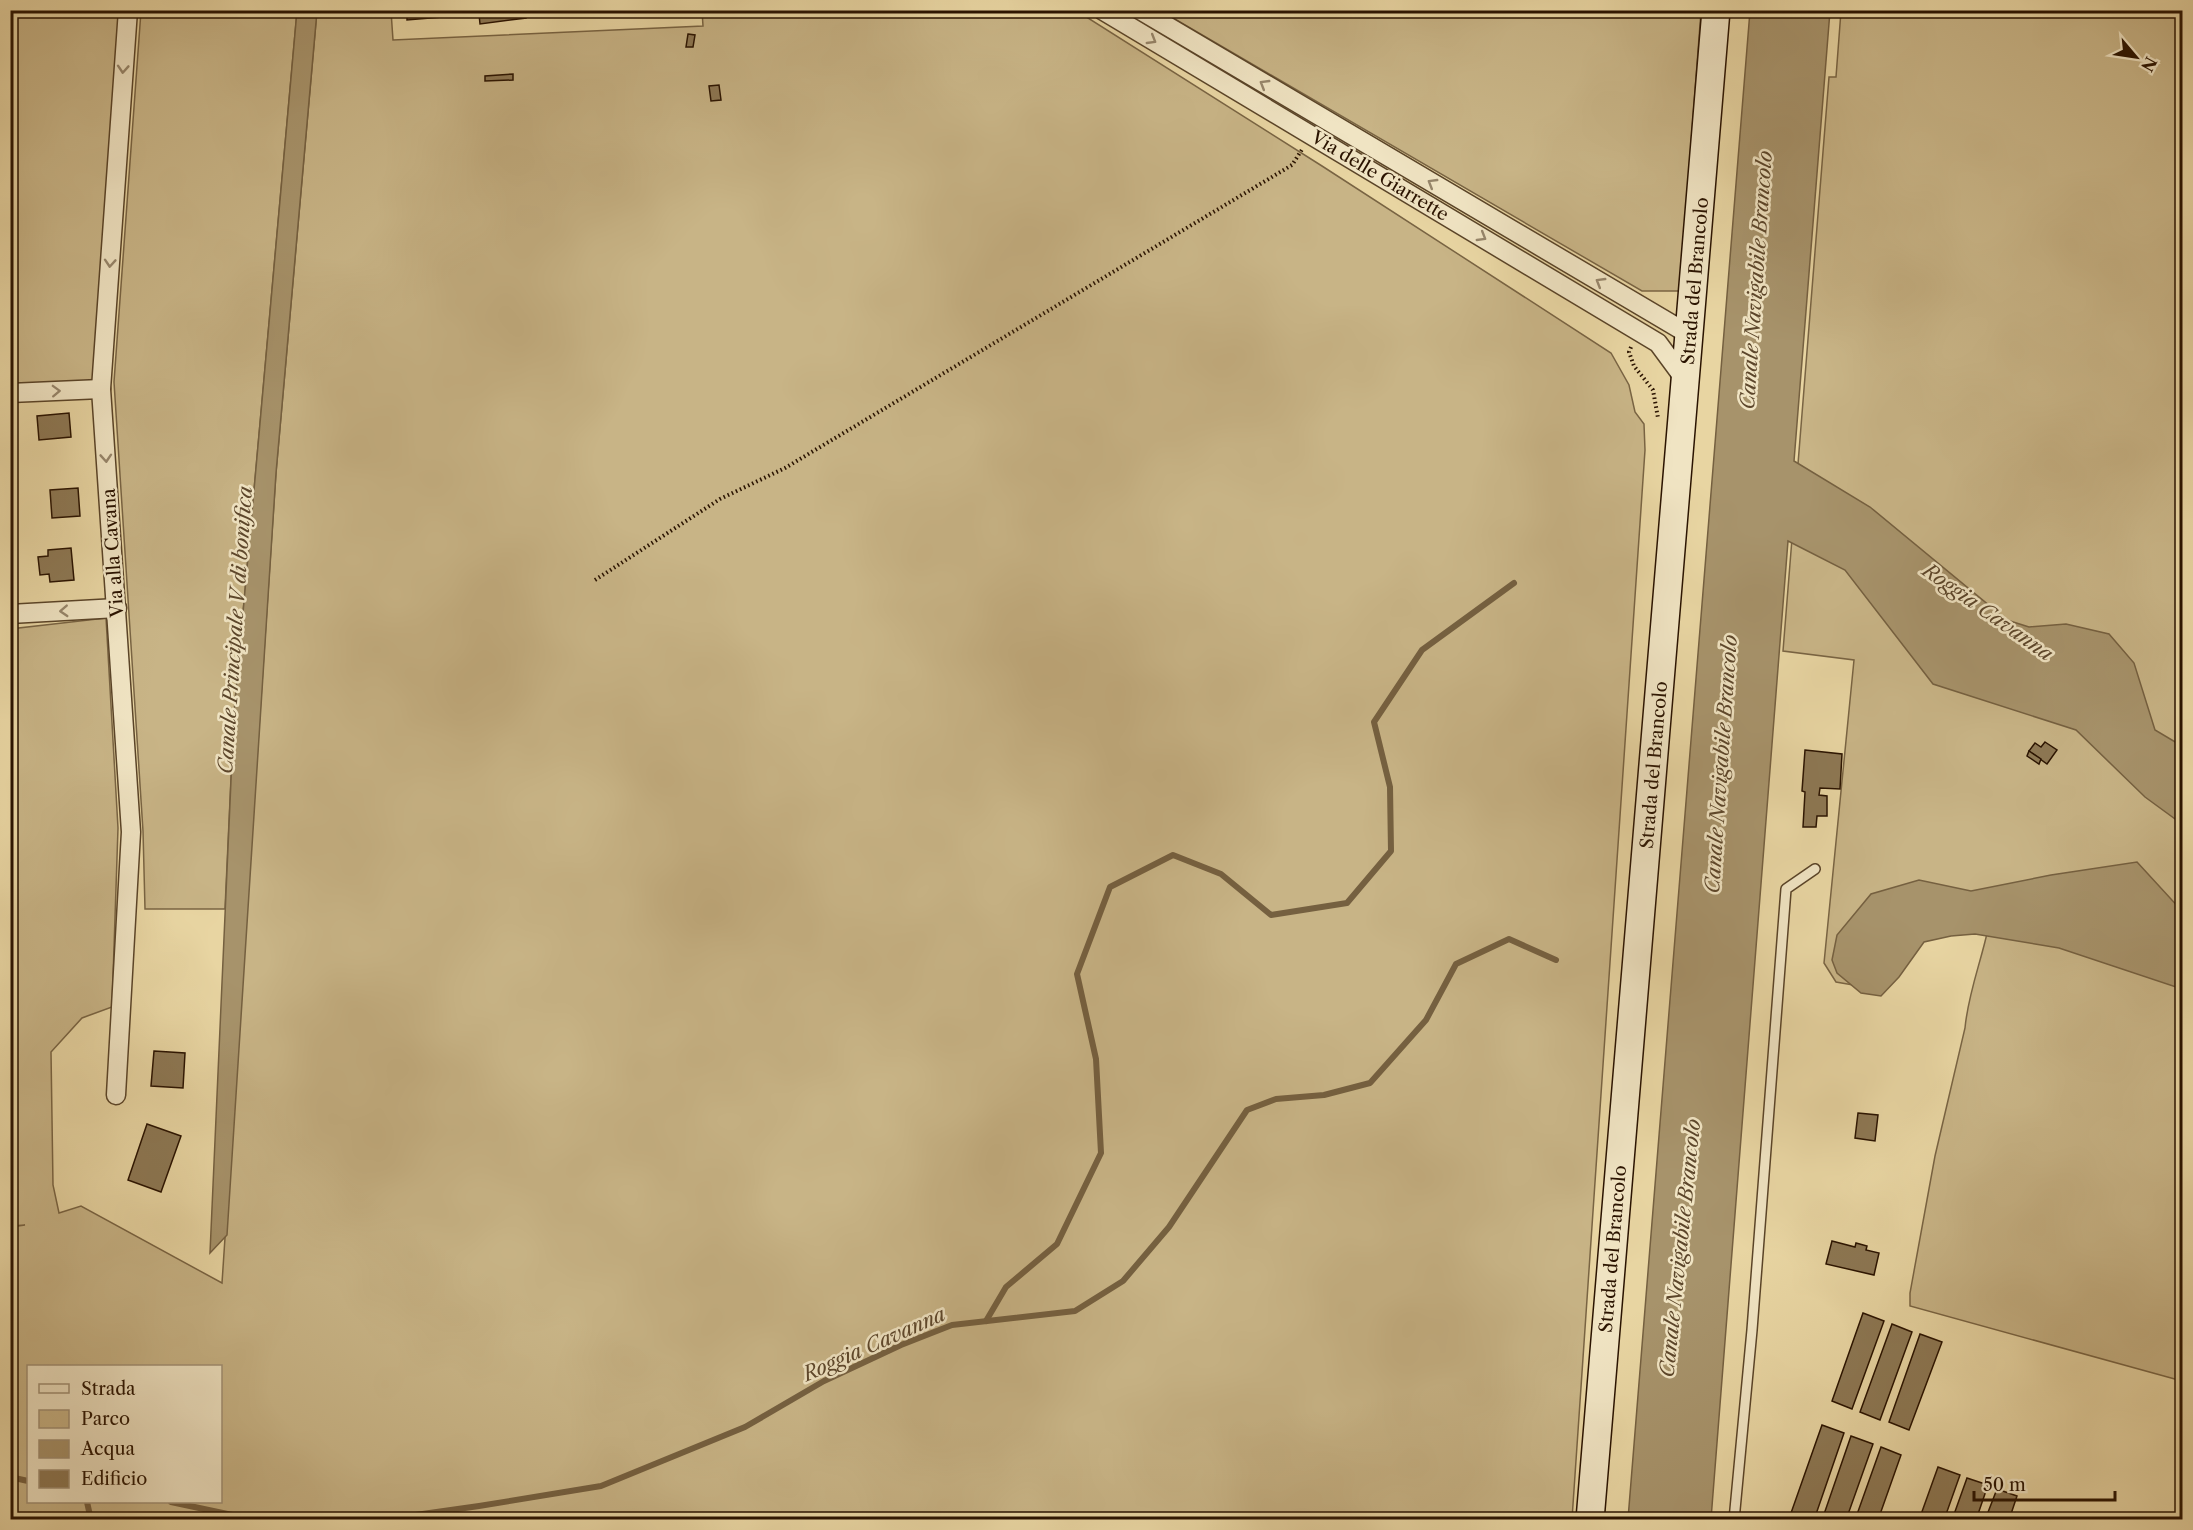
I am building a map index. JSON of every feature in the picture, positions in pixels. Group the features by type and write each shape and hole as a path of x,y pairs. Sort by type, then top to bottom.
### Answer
{"street":[{"name":"Via alla Cavana","path":"116,1095 131,832 100,389 128,10"},
{"name":"Via delle Giarrette","path":"1102,10 1659,343 1687,371"},
{"name":"Via delle Giarrette","path":"1140,10 1690,335"},
{"name":"Strada del Brancolo","path":"1590,1520 1716,10"},
{"path":"1662,319 1680,315 1693,304"},
{"path":"10,393 100,389"},
{"path":"10,614 117,608"}],"lane":[{"path":"1734,1520 1752,1330 1786,889 1815,869"}],"path":[{"path":"595,579 720,499 785,468 1292,165 1311,135"}],"green space":[{"path":"702,10 1077,11 1611,353 1629,385 1635,412 1644,424 1645,450 1572,1519 11,1519 11,1227 25,1225 11,1226 10,629 106,618 118,828 112,1007 82,1018 51,1052 53,1185 59,1213 81,1206 222,1283 276,473 317,11 391,11 393,40 703,26"},
{"path":"11,11 120,11 94,384 11,388"},
{"path":"141,11 297,11 234,713 225,909 145,909 143,831 114,382"},
{"path":"1161,11 1701,11 1680,291 1642,291"},
{"path":"1841,11 2182,11 2182,1381 1910,1306 1910,1293 1935,1156 1988,929 1942,920 1853,985 1836,982 1824,963 1854,660 1783,651 1829,77 1836,77"}],"water":[{"path":"297,11 317,11 276,473 227,1235 210,1253 234,713"},
{"name":"Canale Navigabile Brancolo","path":"1750,11 1830,11 1794,461 1870,507 2007,620 2029,627 2066,624 2109,634 2134,663 2155,730 2182,746 2182,824 2145,797 2076,730 1933,684 1845,570 1788,541 1711,1519 1628,1519"},
{"path":"2137,862 2182,911 2182,989 2059,948 1975,934 1924,942 1899,977 1881,996 1861,993 1837,973 1832,960 1837,935 1871,894 1919,880 1971,891 2051,875"}],"building":[{"path":"407,10 525,10 526,18 480,24 479,14 407,20"},
{"path":"688,34 695,35 693,47 686,47"},
{"path":"513,74 513,80 485,81 485,76"},
{"path":"719,85 721,100 711,101 709,86"},
{"path":"69,413 71,437 39,440 37,416"},
{"path":"78,488 80,516 52,518 50,490"},
{"path":"71,548 74,580 50,582 49,574 40,575 38,557 48,556 48,550"},
{"path":"2045,742 2057,750 2047,764 2029,751 2035,743 2041,747"},
{"path":"1805,750 1842,754 1840,789 1820,788 1819,795 1827,796 1827,816 1817,816 1816,827 1803,827 1805,792 1802,791"},
{"path":"2029,751 2041,759 2039,764 2027,756"},
{"path":"154,1051 185,1053 183,1088 151,1086"},
{"path":"1858,1113 1878,1115 1875,1141 1855,1138"},
{"path":"147,1124 181,1136 161,1192 128,1180"},
{"path":"1832,1241 1855,1247 1856,1243 1867,1246 1866,1250 1879,1253 1874,1275 1826,1264"},
{"path":"1863,1313 1884,1321 1852,1409 1832,1401"},
{"path":"1892,1324 1912,1332 1880,1420 1860,1412"},
{"path":"1920,1334 1942,1342 1909,1430 1889,1422"},
{"path":"1822,1425 1844,1433 1814,1520 1810,1520 1791,1513"},
{"path":"1851,1436 1873,1444 1846,1520 1822,1520"},
{"path":"1881,1447 1901,1455 1878,1520 1855,1520"},
{"path":"1938,1467 1960,1475 1944,1520 1919,1520"},
{"path":"1967,1478 1988,1485 1976,1520 1952,1520"},
{"path":"1997,1489 2017,1496 2009,1520 1985,1520"}],"waterway":[{"path":"986,1321 1006,1287 1057,1244 1101,1153 1096,1059 1077,974 1110,887 1173,855 1221,874 1271,915 1347,903 1391,851 1390,787 1374,722 1422,650 1514,583"},
{"name":"Roggia Cavanna","path":"380,1520 601,1486 745,1427 824,1381 901,1345 952,1325 1075,1311 1123,1281 1169,1227 1247,1110 1276,1099 1324,1095 1370,1083 1426,1020 1456,964 1509,939 1556,960"},
{"name":"Roggia Cavanna","path":"10,1477 27,1481"},
{"path":"87,1503 91,1520"},
{"name":"Roggia Cavanna","path":"176,1503 251,1519 270,1520"}],"water label":[{"name":"Canale Principale V di bonifica","path":"235,630"}]}
